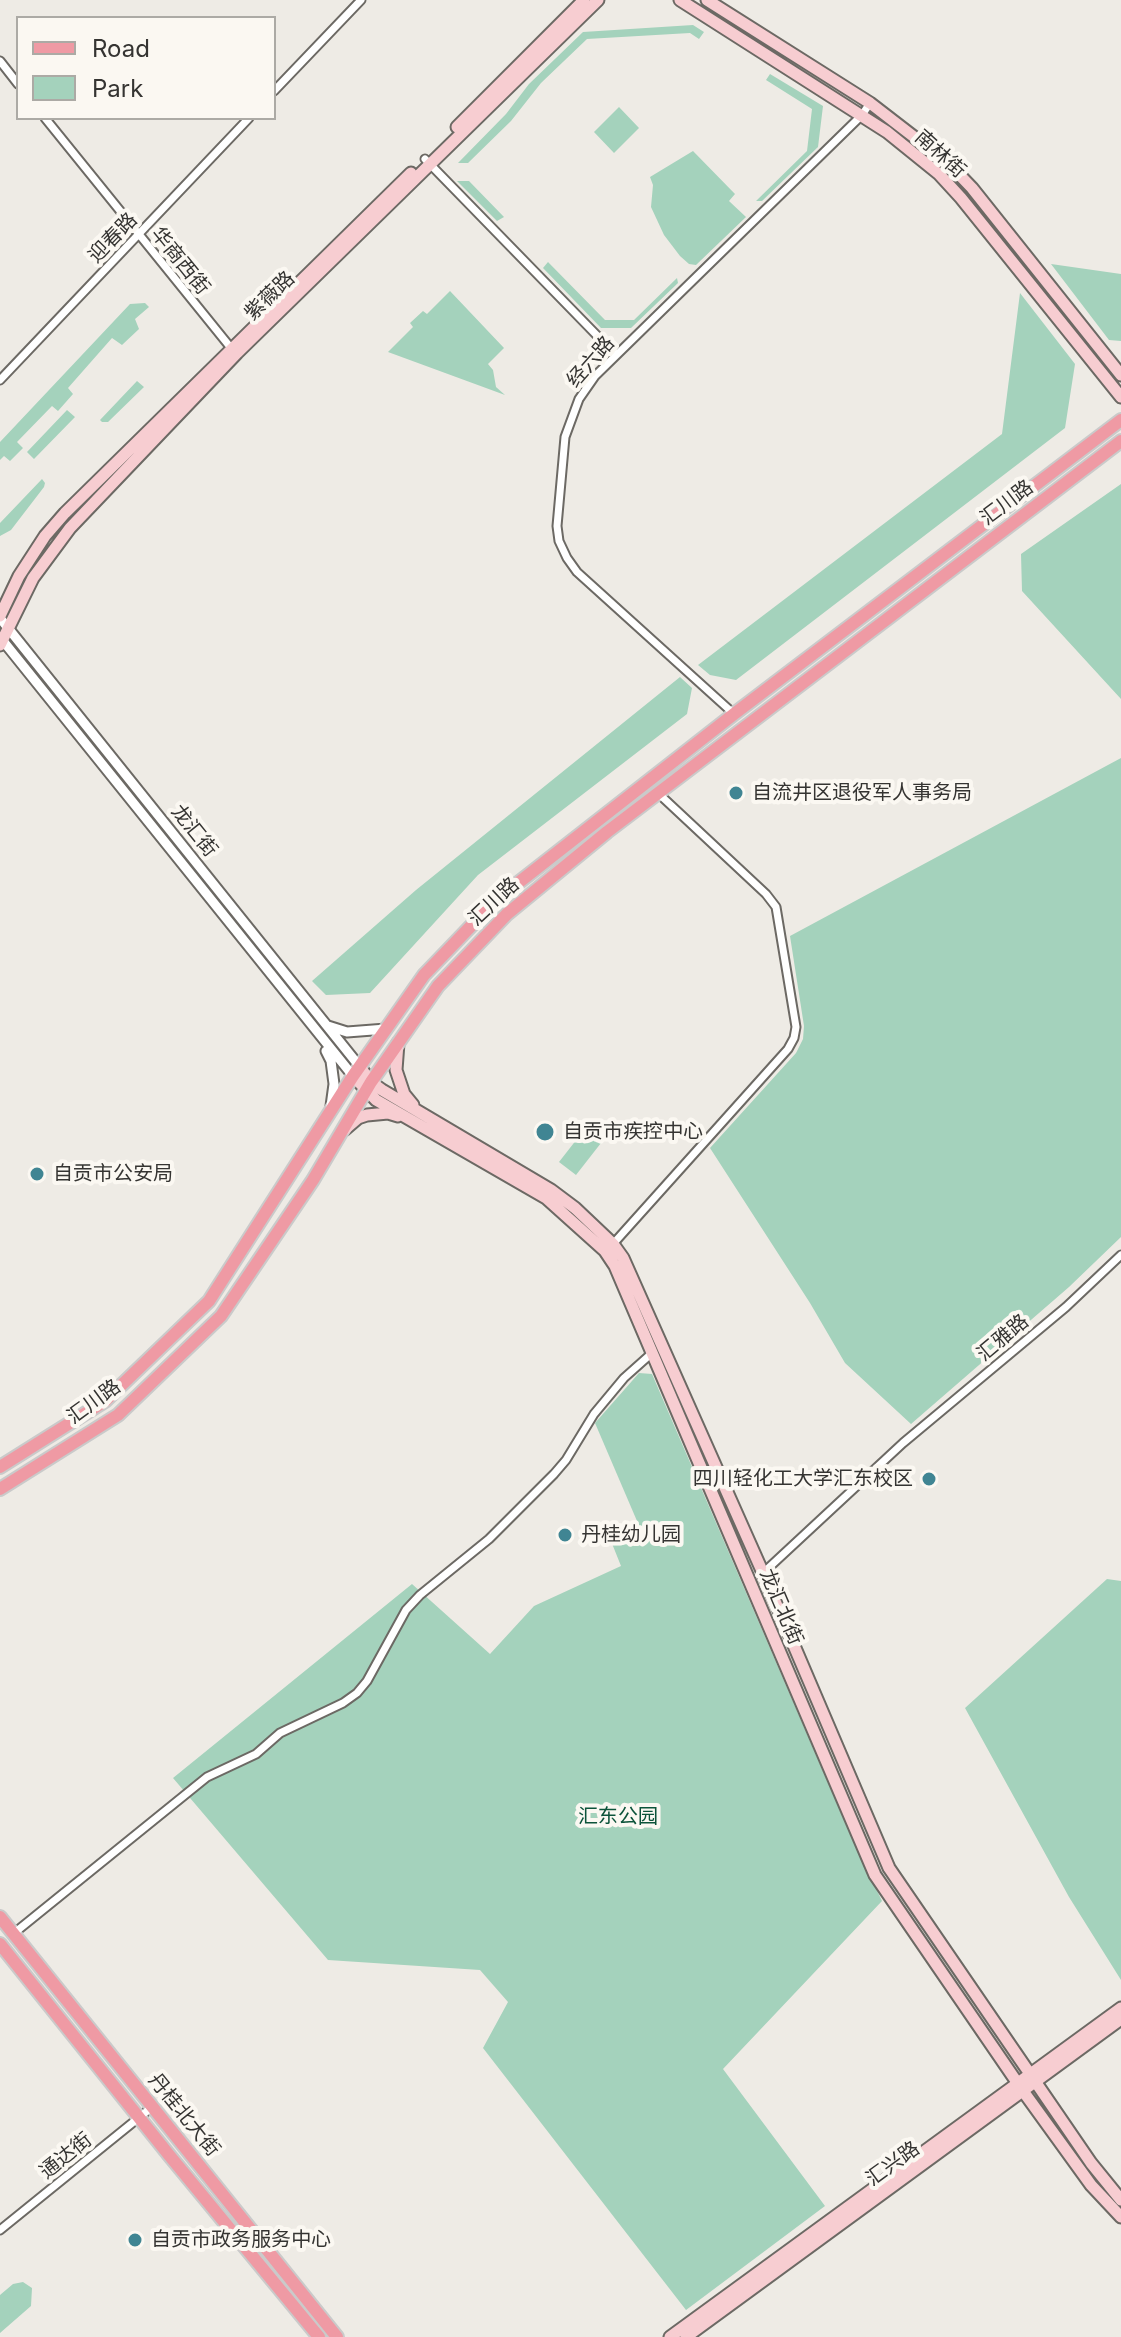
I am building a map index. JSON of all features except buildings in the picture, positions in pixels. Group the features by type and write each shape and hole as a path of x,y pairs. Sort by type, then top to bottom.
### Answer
{"main road":[{"name":"紫薇路","path":"2,624 70,528 237,353 584,0"},
{"name":"紫薇路","path":"2,624 45,536 65,513 231,348 598,0"},
{"name":"南林街","path":"680,0 862,115 919,156 954,190 1121,397"},
{"name":"南林街","path":"707,0 870,103 929,145 972,188 1121,375"},
{"name":"汇川路","path":"0,1467 105,1401 209,1301 356,1072 424,975 495,901 734,714 1121,420"},
{"name":"汇川路","path":"0,1489 118,1415 221,1316 313,1180 368,1086 438,986 507,914 1121,441"},
{"path":"398,1043 396,1070 415,1116"},
{"name":"龙汇北街","path":"356,1072 368,1086 546,1198 587,1234 615,1266 875,1875 1020,2087 1091,2185 1121,2217"},
{"path":"340,1133 358,1118 367,1115 388,1113 415,1116"},
{"name":"龙汇北街","path":"415,1116 551,1190 575,1208 613,1244 623,1258 763,1573 889,1868 1091,2163 1121,2200"},
{"name":"丹桂北大街","path":"0,1917 337,2337"},
{"name":"丹桂北大街","path":"0,1944 319,2337"},
{"path":"670,2337 1020,2087 1121,2008"},
{"path":"1032,2078 1121,2019"},
{"name":"汇兴路","path":"686,2337 1020,2087"}],"street":[{"path":"276,89 361,0"},
{"path":"0,61 16,81"},
{"name":"经六路","path":"734,714 577,572 559,541 558,498 563,449 569,423 587,385 862,115 870,103"},
{"name":"华商西街","path":"47,120 231,348"},
{"name":"迎春路","path":"0,380 247,120"},
{"path":"427,162 616,355"},
{"name":"龙汇街","path":"2,624 328,1026 356,1072"},
{"name":"龙汇街","path":"2,624 320,1036 356,1072"},
{"path":"613,1244 788,1049 796,1027 776,907 766,894 659,794"},
{"path":"328,1026 347,1032 386,1029"},
{"path":"320,1036 331,1061 334,1084 331,1111"},
{"name":"汇雅路","path":"763,1573 903,1443 1066,1307 1121,1255"},
{"path":"13,1934 207,1777 256,1754 280,1733 343,1703 357,1693 367,1681 406,1610 489,1539 554,1474 594,1414 624,1378 652,1353"},
{"name":"通达街","path":"0,2230 152,2107"}],"green space":[{"path":"693,25 704,32 699,39 690,33 587,39 541,83 511,121 468,163 458,163 506,114 529,84 583,32"},
{"path":"770,74 823,106 818,147 762,201 756,201 807,151 812,109 766,80"},
{"path":"619,107 639,128 614,153 594,132"},
{"path":"693,151 735,194 729,201 746,217 696,265 689,264 680,256 664,235 651,207 653,185 650,177"},
{"path":"457,181 469,181 504,217 497,221"},
{"path":"548,262 605,320 634,320 677,278 678,283 631,328 601,328 543,268"},
{"path":"1051,264 1121,274 1121,341 1109,340"},
{"path":"450,291 504,348 488,364 493,370 496,387 505,395 388,352 413,327 410,323 423,311 427,314"},
{"path":"1020,293 1075,364 1065,428 736,680 710,675 698,665 1002,434"},
{"path":"145,303 149,307 135,319 139,329 122,345 112,338 68,388 73,394 58,411 52,406 17,442 23,448 10,461 4,456 0,460 0,442 130,304"},
{"path":"137,381 144,387 108,422 102,422 100,420"},
{"path":"67,410 75,417 34,459 27,452"},
{"path":"42,479 44,487 11,530 0,536 0,523"},
{"path":"1121,484 1121,699 1022,591 1021,554"},
{"path":"680,677 692,688 687,714 478,875 370,993 326,995 312,981 416,890"},
{"path":"1121,758 1121,1237 1069,1287 911,1424 845,1363 710,1148 796,1053 803,1039 804,1026 790,936"},
{"path":"584,1130 601,1143 576,1175 559,1162"},
{"name":"汇东公园","path":"639,1373 652,1374 853,1841 882,1901 723,2069 825,2206 686,2310 483,2048 508,2002 480,1970 328,1960 173,1778 412,1584 490,1654 534,1606 621,1566 611,1541 640,1528 595,1423"},
{"path":"1107,1579 1121,1581 1121,1980 1069,1897 965,1708"},
{"path":"23,2282 32,2288 31,2306 0,2333 0,2295 13,2284"}],"place":[{"name":"自流井区退役军人事务局","path":"736,793"},
{"name":"自贡市疾控中心","path":"545,1132"},
{"name":"自贡市公安局","path":"37,1174"},
{"name":"四川轻化工大学汇东校区","path":"929,1479"},
{"name":"丹桂幼儿园","path":"565,1535"},
{"name":"自贡市政务服务中心","path":"135,2240"}]}
